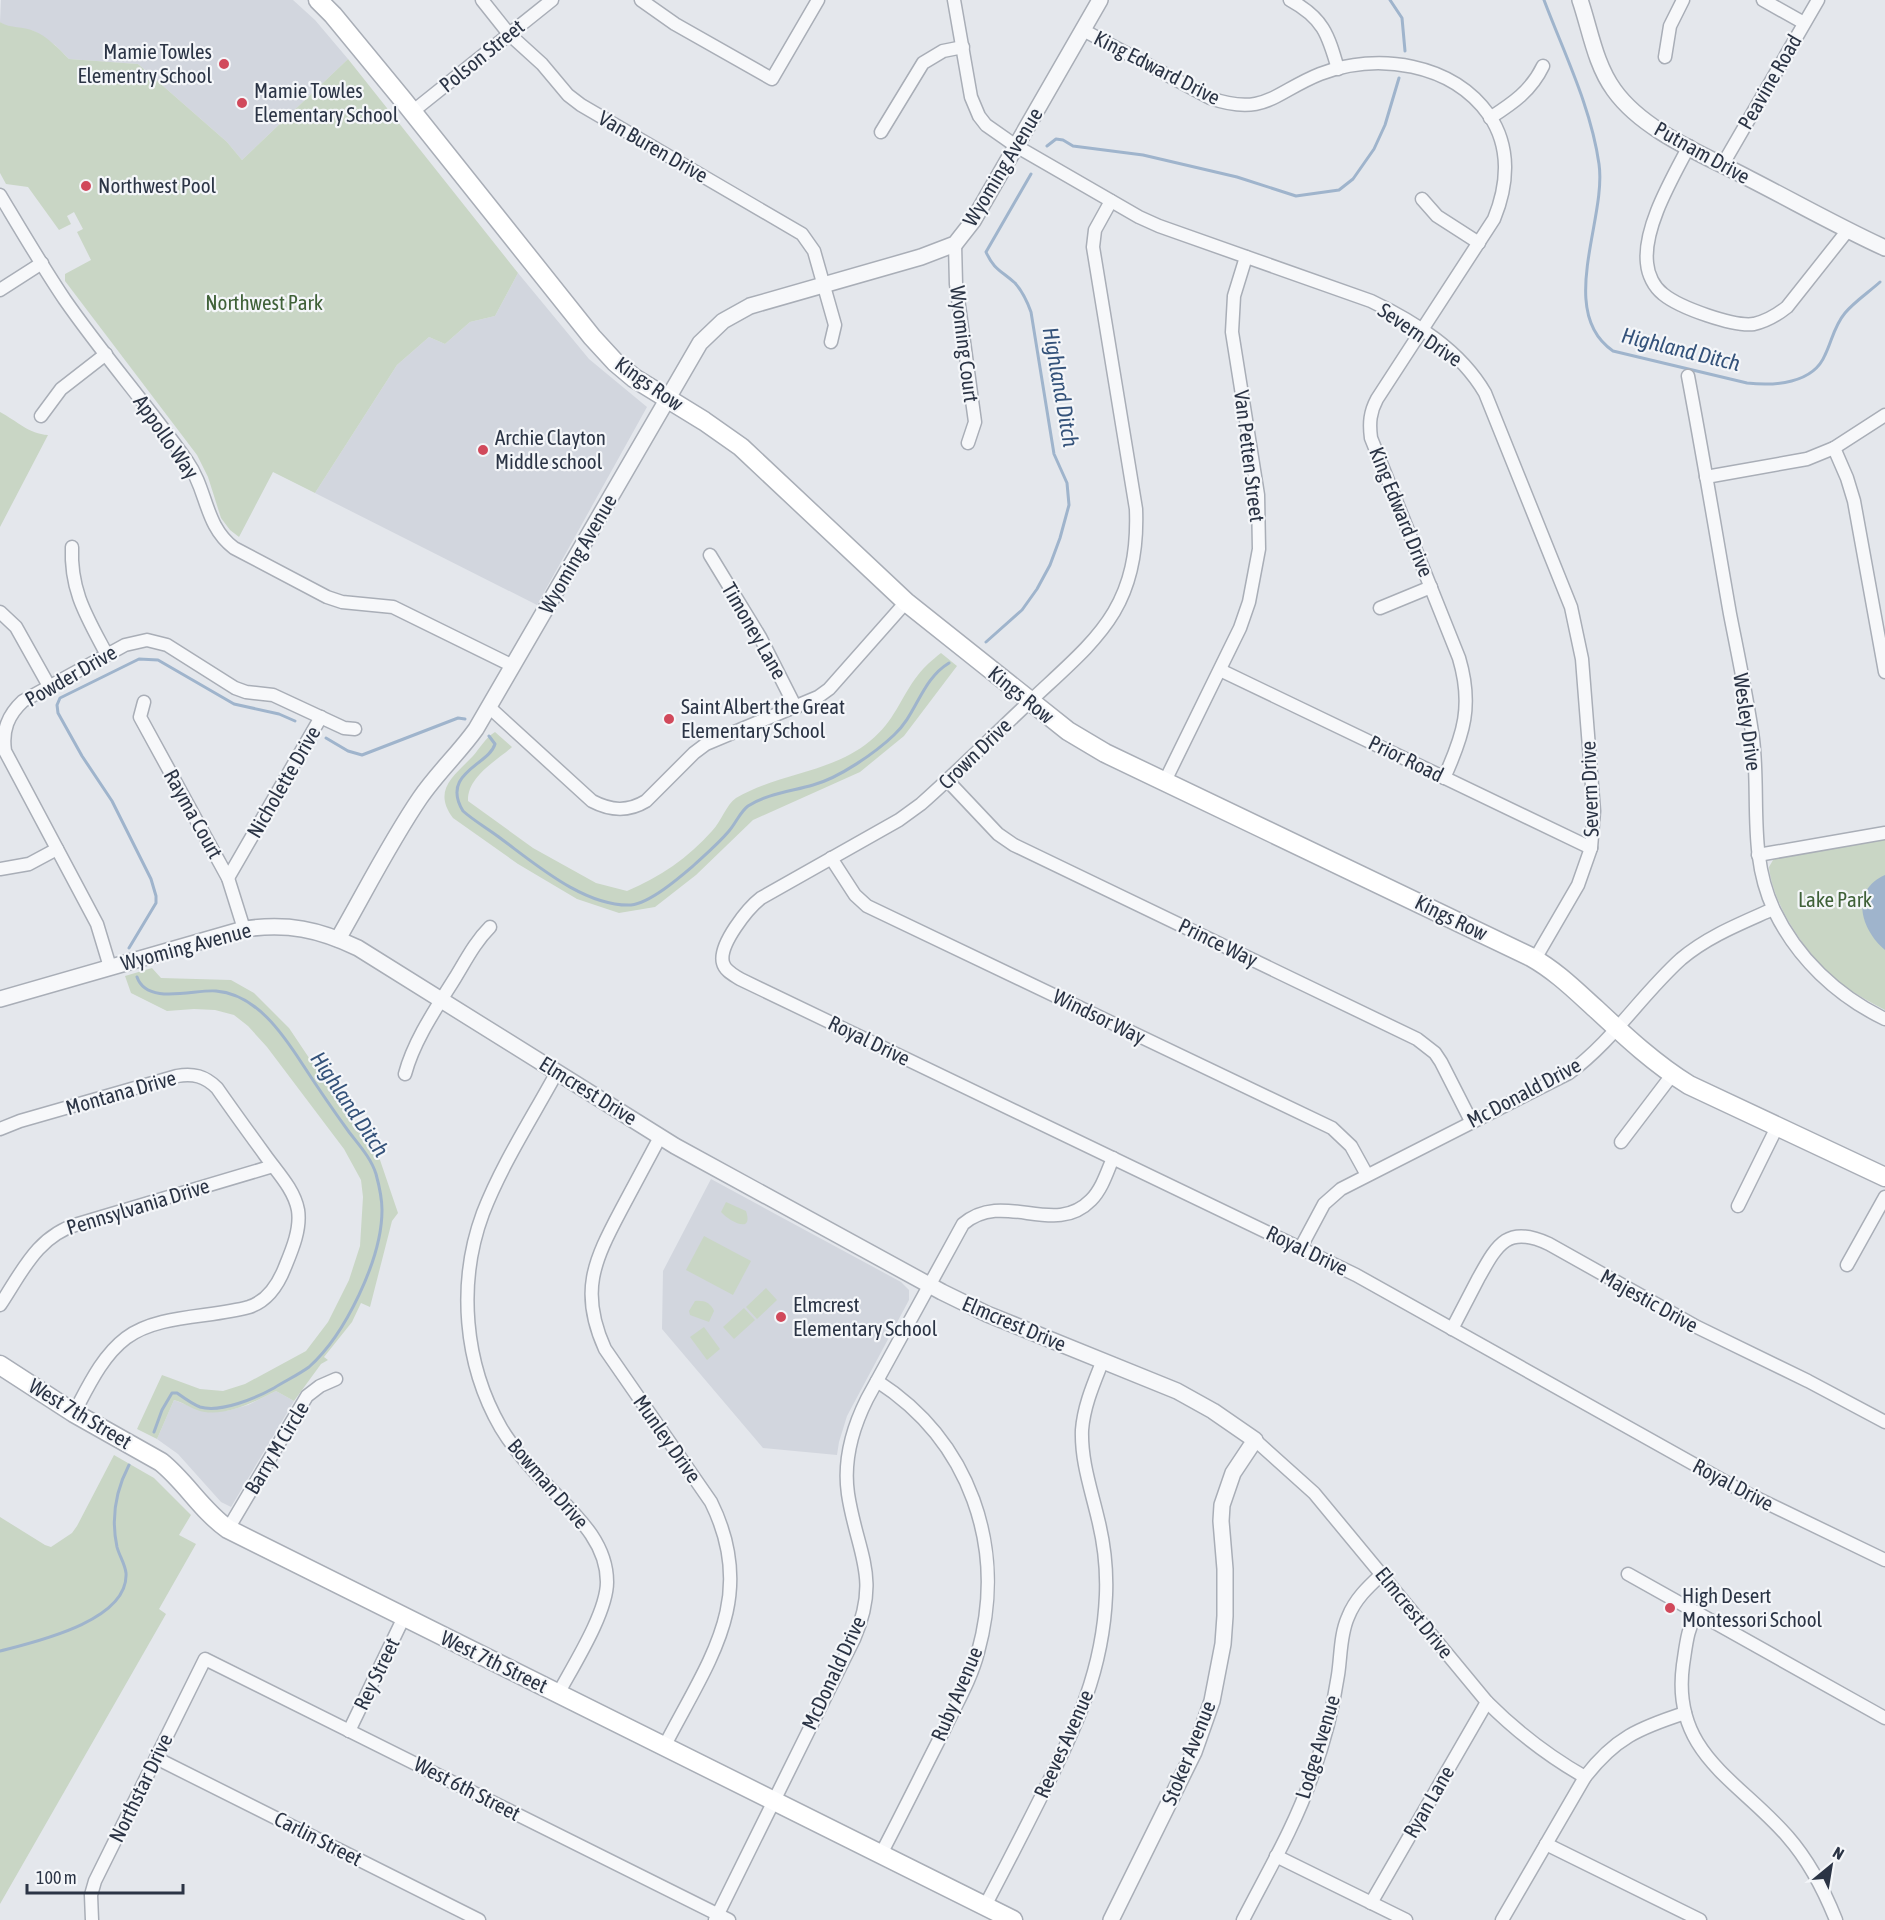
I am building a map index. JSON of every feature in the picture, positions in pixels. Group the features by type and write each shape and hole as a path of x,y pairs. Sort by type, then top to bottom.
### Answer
{"main road":[{"name":"Kings Row","path":"318,0 333,15 605,352 634,378 741,447 906,602 1029,702 1081,740 1535,959 1558,975 1672,1075 1885,1177"},
{"name":"West 7th Street","path":"0,1365 74,1413 161,1462 172,1470 211,1515 228,1529 1013,1920"}],"street":[{"name":"Van Buren Drive","path":"482,0 509,34 536,58 568,95 581,105 802,234 814,251 836,325 831,342"},
{"name":"Polson Street","path":"412,112 552,0"},
{"path":"642,0 675,24 772,80 818,0"},
{"name":"Severn Drive","path":"954,0 971,97 979,116 986,124 1016,146 1111,201 1160,226 1371,301 1390,310 1452,351 1466,364 1485,393 1571,607 1582,658 1594,811 1591,848 1578,885 1535,959"},
{"name":"Wyoming Avenue","path":"0,999 244,929 270,926 300,928 338,939 413,809 430,784 467,741 489,707 700,344 723,321 750,306 921,257 955,244 973,221 1100,0"},
{"path":"1290,0 1305,8 1324,28 1330,40 1338,69"},
{"name":"Putnam Drive","path":"1580,0 1598,57 1613,89 1637,116 1689,146 1885,248"},
{"path":"1665,57 1670,26 1683,0"},
{"path":"1763,0 1804,23"},
{"name":"Peavine Road","path":"1723,164 1818,0"},
{"name":"King Edward Drive","path":"1083,30 1210,98 1237,105 1265,102 1320,75 1338,69 1385,63 1423,69 1456,84 1475,99 1490,118 1504,154 1505,186 1494,219 1377,399 1370,416 1369,426 1371,438 1459,658 1466,692 1464,728 1444,778"},
{"path":"881,132 923,63 943,51 963,47"},
{"path":"1490,118 1528,91 1543,66"},
{"path":"1689,146 1661,200 1647,251 1646,261 1650,278 1662,293 1672,300 1729,323 1742,325 1764,321 1787,307 1848,230"},
{"name":"Appollo Way","path":"0,195 65,300 188,463 203,494 212,522 224,541 327,597 342,602 378,604 400,609 513,666"},
{"path":"1422,199 1437,216 1479,243"},
{"name":"Crown Drive","path":"723,961 723,954 733,932 752,905 911,812 1089,646 1104,629 1124,592 1135,553 1136,509 1093,247 1098,223 1111,201"},
{"name":"Wyoming Court","path":"955,244 956,284 975,422 968,443"},
{"name":"Van Petten Street","path":"1165,781 1240,628 1249,602 1259,549 1258,495 1232,332 1234,296 1246,257"},
{"path":"0,290 42,263"},
{"path":"41,416 61,389 106,354"},
{"name":"Wesley Drive","path":"1688,376 1753,739 1758,855 1773,909 1793,942 1825,980 1845,996 1885,1019"},
{"path":"1706,477 1807,459 1834,448 1885,416"},
{"path":"1834,448 1854,501 1885,672"},
{"path":"72,547 71,564 77,596 107,655"},
{"name":"Timoney Lane","path":"710,555 760,637 796,708"},
{"path":"1380,608 1431,587"},
{"path":"489,707 587,797 601,806 618,809 637,806 646,801 706,744 796,708 829,689 906,602"},
{"path":"0,612 16,627 49,686"},
{"name":"Powder Drive","path":"110,968 97,924 9,761 3,739 9,718 23,701 135,641 156,641 167,645 235,688 246,692 273,695 344,728 355,729"},
{"name":"Prior Road","path":"1220,670 1591,848"},
{"name":"Rayma Court","path":"144,702 140,717 228,878 244,929"},
{"name":"Nicholette Drive","path":"228,878 321,717"},
{"name":"Prince Way","path":"947,780 998,834 1014,845 1417,1039 1435,1053 1441,1062 1471,1121"},
{"path":"1758,855 1885,833"},
{"path":"0,869 29,864 57,849"},
{"name":"Windsor Way","path":"831,858 855,895 867,906 1332,1128 1351,1146 1367,1175"},
{"name":"Mc Donald Drive","path":"1301,1247 1324,1204 1341,1189 1569,1073 1591,1056 1664,975 1696,948 1720,933 1773,909"},
{"path":"405,1074 412,1053 442,1000 476,944 490,927"},
{"name":"Elmcrest Drive","path":"338,939 358,948 660,1137 928,1285 987,1314 1177,1391 1213,1411 1255,1440 1314,1493 1487,1702 1518,1732 1585,1777"},
{"name":"Royal Drive","path":"723,961 729,972 740,979 1356,1275 1740,1490 1885,1560"},
{"name":"Bowman Drive","path":"557,1072 499,1178 484,1211 474,1243 468,1276 468,1313 469,1332 478,1374 501,1428 523,1459 588,1529 602,1550 605,1562 607,1585 601,1609 558,1694"},
{"name":"Montana Drive","path":"0,1129 20,1121 177,1076 196,1075 205,1078 217,1088 291,1191 298,1211 295,1241 285,1269 270,1294 249,1307 162,1323 127,1337 111,1353 74,1413"},
{"path":"1621,1142 1672,1075"},
{"path":"1738,1206 1777,1127"},
{"name":"Munley Drive","path":"660,1137 603,1244 595,1264 591,1288 596,1326 605,1349 711,1502 722,1528 729,1556 731,1585 723,1628 664,1747"},
{"name":"McDonald Drive","path":"720,1918 773,1800 854,1639 864,1613 867,1579 848,1495 847,1462 849,1445 856,1423 877,1381 958,1230 968,1219 985,1211 998,1209 1049,1215 1074,1212 1092,1198 1113,1158"},
{"name":"Pennsylvania Drive","path":"0,1305 38,1248 56,1232 72,1225 273,1166"},
{"path":"1847,1265 1885,1197"},
{"name":"Majestic Drive","path":"1452,1329 1498,1246 1514,1237 1530,1237 1549,1244 1697,1328 1816,1385 1885,1422"},
{"name":"Reeves Avenue","path":"986,1906 1077,1724 1099,1653 1104,1615 1105,1569 1099,1522 1083,1460 1082,1431 1088,1400 1103,1360"},
{"name":"Barry M Circle","path":"228,1529 307,1396 320,1386 336,1379"},
{"name":"Ruby Avenue","path":"877,1381 915,1410 936,1433 957,1465 981,1523 988,1564 987,1608 983,1632 970,1674 881,1854"},
{"name":"Stoker Avenue","path":"1111,1920 1194,1752 1212,1701 1223,1644 1225,1616 1222,1505 1233,1473 1255,1440"},
{"name":"Lodge Avenue","path":"1243,1920 1303,1799 1319,1757 1335,1693 1342,1638 1348,1616 1364,1591 1382,1574"},
{"path":"1628,1574 1885,1718"},
{"path":"1697,1612 1688,1633 1682,1672 1685,1713 1697,1741 1711,1763 1723,1776 1766,1813 1801,1853 1821,1887 1836,1920"},
{"name":"Rey Street","path":"349,1731 404,1617"},
{"name":"West 6th Street","path":"205,1659 720,1918"},
{"name":"Northstar Drive","path":"92,1920 91,1901 95,1881 205,1659"},
{"name":"Ryan Lane","path":"1371,1903 1487,1702"},
{"path":"1502,1920 1585,1777 1604,1754 1618,1742 1652,1724 1685,1713"},
{"name":"Carlin Street","path":"156,1758 479,1920"},
{"path":"1546,1844 1700,1920"},
{"path":"1276,1856 1406,1920"}],"shaded area":[{"name":"Mamie Towles Elementary School","path":"1,0 293,0 315,20 348,59 242,160 227,142 138,64 69,59 55,45 34,31 6,26 0,22"},
{"name":"Archie Clayton Middle school","path":"518,273 589,359 647,407 537,605 315,493 397,365 429,337 445,344 470,322 495,316"},
{"name":"Elmcrest Elementary School","path":"711,1179 901,1282 909,1290 909,1300 847,1416 837,1455 763,1448 662,1329 663,1271"},
{"path":"276,1391 294,1401 231,1507 221,1502 178,1454 157,1439 174,1400 202,1411 227,1411 248,1405"}],"green space":[{"name":"Northwest Park","path":"0,22 39,33 69,59 138,64 227,142 242,160 348,59 518,273 495,316 470,322 445,344 429,337 397,365 315,493 273,472 239,537 221,518 208,477 197,455 65,281 65,274 91,260 77,232 83,229 74,212 67,216 71,224 59,230 28,187 6,184 0,173"},
{"path":"0,412 29,430 48,435 0,527"},
{"path":"941,653 957,666 904,736 860,772 753,820 696,875 655,907 619,913 577,899 518,864 453,818 447,808 445,791 448,784 495,732 512,747 477,777 469,792 468,801 533,848 596,883 627,891 651,880 693,850 715,827 736,798 769,783 839,760 870,741 886,725 918,675"},
{"name":"Lake Park","path":"1885,839 1885,1010 1841,984 1817,961 1785,915 1772,883 1769,867 1777,858"},
{"path":"152,968 161,978 231,980 254,993 289,1028 356,1128 379,1157 398,1213 392,1221 370,1307 361,1303 352,1322 324,1357 328,1360 321,1364 294,1401 276,1391 238,1408 207,1412 174,1400 157,1439 137,1429 162,1375 200,1389 223,1391 245,1384 306,1351 328,1322 349,1280 360,1246 363,1197 361,1180 344,1149 267,1047 248,1026 234,1015 215,1010 167,1011 131,993 125,976"},
{"path":"726,1202 746,1211 747,1223 739,1224 721,1212"},
{"path":"704,1236 751,1261 733,1295 686,1270"},
{"path":"766,1288 777,1300 757,1319 746,1307"},
{"path":"695,1301 707,1303 713,1308 709,1322 690,1315 689,1311"},
{"path":"744,1308 755,1320 734,1339 723,1327"},
{"path":"704,1327 720,1349 707,1360 690,1337"},
{"path":"114,1455 154,1478 191,1515 179,1535 196,1544 159,1609 166,1614 0,1904 0,1517 51,1547 72,1533 77,1526"}],"water":[{"path":"1885,875 1885,950 1870,932 1862,911 1866,891"}],"waterway":[{"name":"Highland Ditch","path":"1390,0 1402,18 1405,51"},
{"name":"Highland Ditch","path":"1544,0 1576,80 1595,143 1600,186 1588,264 1586,289 1588,313 1596,334 1613,351 1747,383 1769,384 1792,381 1812,372 1819,365 1841,318 1880,282"},
{"name":"Highland Ditch","path":"1047,146 1056,139 1073,146 1143,155 1237,177 1296,196 1339,190 1353,179 1374,149 1385,125 1399,78"},
{"name":"Highland Ditch","path":"986,642 1022,610 1037,589 1050,565 1069,505 1067,483 1054,454 1031,312 1018,286 995,267 986,252 1031,174"},
{"name":"Highland Ditch","path":"129,948 156,903 156,896 151,879 112,801 82,756 58,713 57,705 60,698 139,659 158,660 234,704 279,714 295,721"},
{"name":"Highland Ditch","path":"489,736 495,744 491,751 468,771 457,787 463,811 542,869 577,891 613,904 631,905 647,900 687,871 725,836 748,806 771,796 823,782 845,771 877,749 902,727 932,678 949,663"},
{"name":"Highland Ditch","path":"326,738 348,751 362,755 458,718 465,719"},
{"name":"Highland Ditch","path":"137,977 142,986 161,994 207,991 230,994 244,999 267,1017 287,1041 368,1157 376,1174 382,1205 376,1251 359,1295 336,1336 309,1367 267,1392 218,1408 200,1407 177,1393 172,1393 162,1410 154,1432"},
{"path":"0,1651 35,1642 77,1627 112,1604 123,1590 126,1573 117,1547 115,1515 121,1484 129,1465"}],"place":[{"name":"Mamie Towles Elementry School","path":"224,64"},
{"name":"Mamie Towles Elementary School","path":"242,103"},
{"name":"Northwest Pool","path":"86,186"},
{"name":"Archie Clayton Middle school","path":"483,450"},
{"name":"Saint Albert the Great Elementary School","path":"669,719"},
{"name":"Elmcrest Elementary School","path":"781,1317"},
{"name":"High Desert Montessori School","path":"1670,1608"}]}
